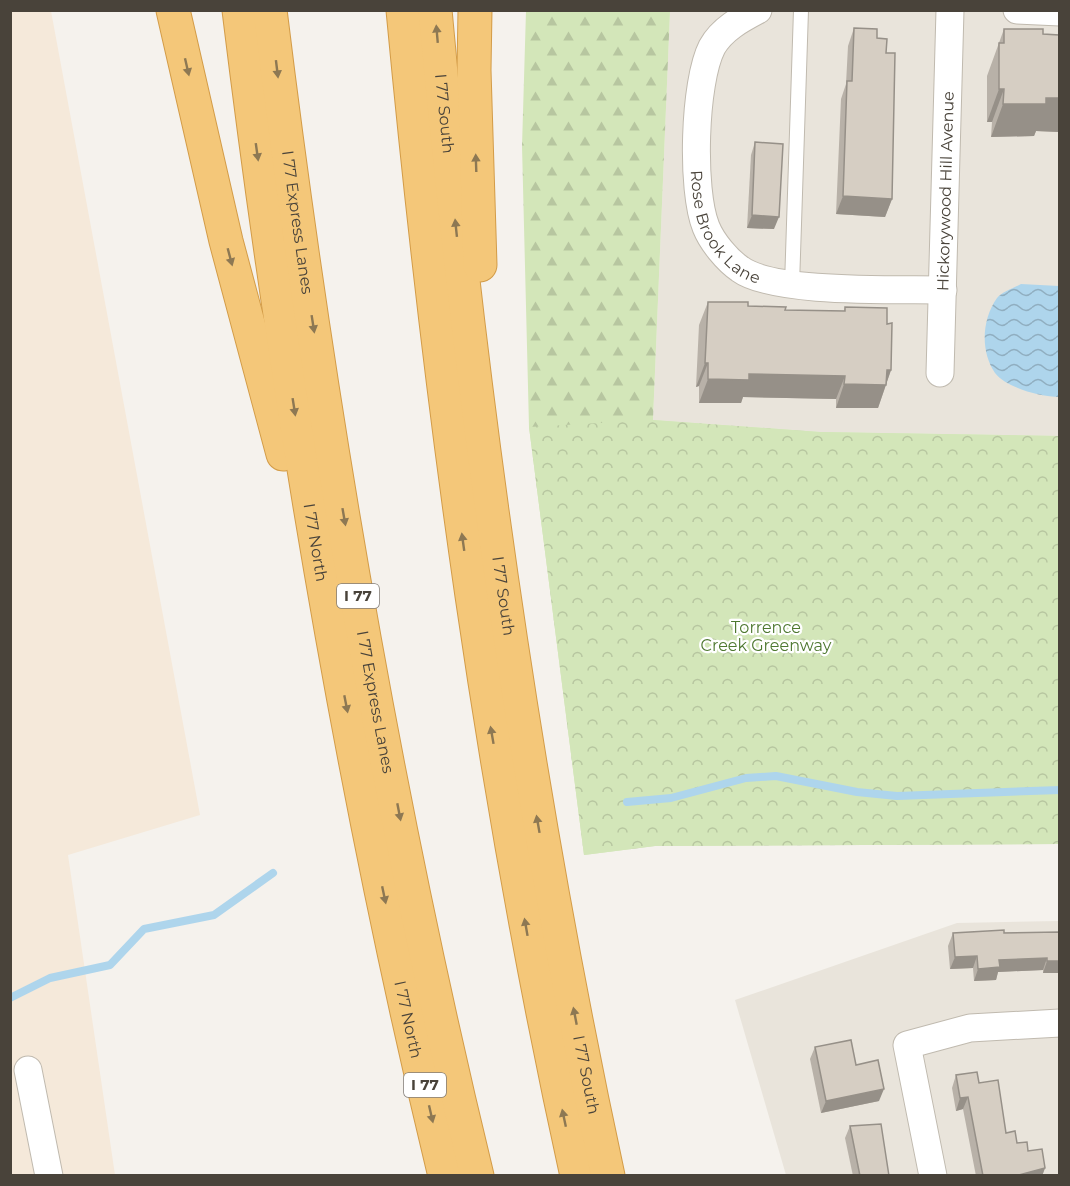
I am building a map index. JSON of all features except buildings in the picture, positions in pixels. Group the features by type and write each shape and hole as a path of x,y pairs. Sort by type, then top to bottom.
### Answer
{"highway":[{"path":"173,10 226,241 335,646"},
{"name":"I 77 North","path":"238,10 277,296 335,646 404,995 445,1176"},
{"name":"I 77 Express Lanes","path":"270,10 308,291 363,629 435,988 477,1176"},
{"path":"403,10 440,355 485,696 531,959 577,1176"},
{"name":"I 77 South","path":"435,10 450,174 491,515 538,824 609,1176"},
{"path":"475,10 476,166 491,515"}],"street":[{"name":"Rose Brook Lane","path":"758,10 735,22 713,46 702,75 697,129 699,201 706,228 723,252 741,270 765,281 792,285 943,291"},
{"name":"Hickorywood Hill Avenue","path":"940,373 950,10"},
{"path":"1017,10 1059,12"},
{"path":"933,1176 907,1045 929,1037 995,1026 1059,1023"},
{"path":"28,1070 49,1176"}],"lane":[{"path":"792,285 801,10"}],"shaded area":[{"path":"10,11 51,11 200,815 68,855 115,1175 11,1175"},
{"path":"670,11 1059,11 1059,436 820,432 653,420"},
{"path":"1059,921 1059,1175 786,1175 735,1000 957,923"}],"green space":[{"name":"Torrence Creek Greenway","path":"526,11 705,11 670,12 653,420 820,432 1059,436 1059,844 655,846 584,855 529,427 522,146"},
{"name":"Torrence Creek Greenway","path":"653,420 820,432 1059,436 1059,844 655,846 584,855 529,427"}],"water":[{"path":"1021,284 1059,286 1059,397 1016,387 1000,378 990,364 985,345 988,315 999,296"}],"waterway":[{"path":"627,802 671,798 746,778 776,776 857,792 897,796 1060,790"},
{"path":"10,998 50,978 110,965 144,929 214,915 273,873"}]}
